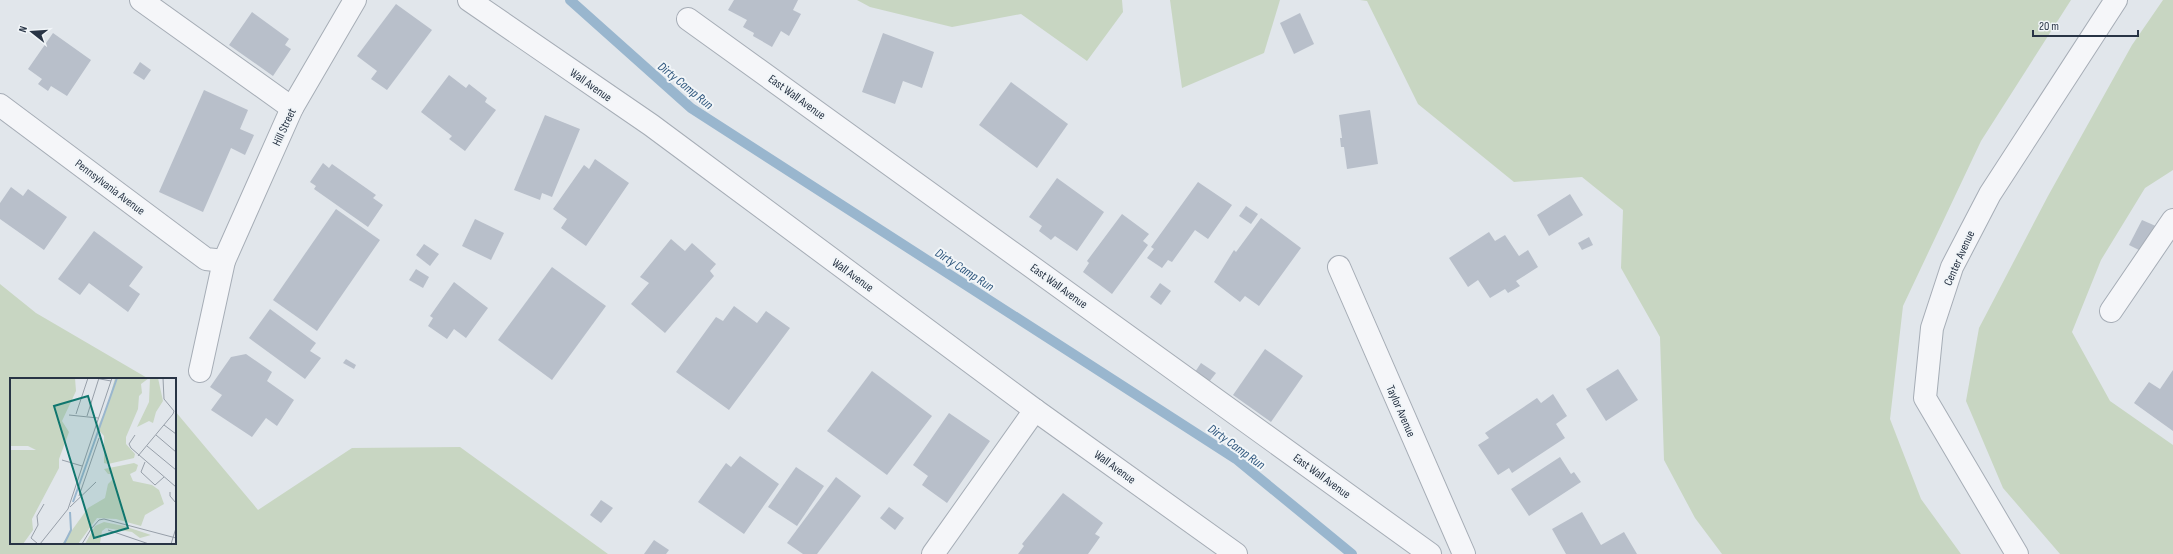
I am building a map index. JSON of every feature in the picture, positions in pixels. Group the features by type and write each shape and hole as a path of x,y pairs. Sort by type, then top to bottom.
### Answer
{"street":[{"path":"141,0 292,108"},
{"name":"Hill Street","path":"200,371 224,260 292,108 355,0"},
{"name":"Wall Avenue","path":"469,0 651,126 1035,410 1236,554"},
{"name":"Center Avenue","path":"2016,554 1925,398 1932,328 1952,267 1990,194 2116,0"},
{"name":"East Wall Avenue","path":"688,19 1430,554"},
{"name":"Pennsylvania Avenue","path":"0,105 206,259 224,260"},
{"path":"2111,311 2173,220"},
{"name":"Taylor Avenue","path":"1339,267 1464,554"},
{"path":"933,554 1035,410"}],"green space":[{"path":"857,0 1122,0 1123,12 1087,61 1021,14 952,27 870,7"},
{"path":"1170,0 1280,0 1264,53 1182,88"},
{"path":"1360,0 2071,0 1981,141 1903,306 1890,419 1921,499 1961,554 1722,554 1695,518 1664,460 1660,337 1621,268 1623,210 1582,177 1514,182 1418,104 1367,1"},
{"path":"2163,0 2173,0 2173,170 2145,188 2101,260 2072,332 2110,401 2173,445 2173,554 2060,554 2003,488 1966,401 1979,328 2048,196 2132,45"},
{"path":"0,284 36,313 147,378 10,378 10,544 176,544 176,412 258,510 352,448 460,447 608,554 0,554"}],"building":[{"path":"734,0 798,0 793,10 801,14 789,36 781,31 772,47 753,36 754,33 743,27 747,20 728,10"},
{"path":"396,4 432,30 387,90 371,79 377,71 357,56"},
{"path":"252,12 289,39 285,45 291,49 273,76 229,45"},
{"path":"1300,13 1314,44 1294,54 1280,23"},
{"path":"53,33 91,60 67,96 51,86 48,91 38,84 42,79 28,69"},
{"path":"883,33 934,52 922,88 903,81 895,104 862,92"},
{"path":"140,62 151,70 144,80 133,73"},
{"path":"449,75 466,88 469,84 487,98 485,102 496,110 465,151 449,139 452,136 421,112"},
{"path":"1011,82 1068,124 1037,168 979,125"},
{"path":"204,90 248,110 240,129 254,135 245,155 231,148 203,212 159,192"},
{"path":"1370,110 1378,164 1347,169 1344,147 1341,147 1340,138 1342,138 1339,115"},
{"path":"545,115 580,129 552,197 542,193 540,200 514,190"},
{"path":"595,159 629,183 586,246 561,228 567,219 553,209 584,165 589,169"},
{"path":"323,163 329,168 332,164 376,195 373,198 383,205 368,227 314,189 316,186 310,182"},
{"path":"1057,178 1104,212 1077,251 1055,236 1051,240 1039,231 1042,226 1029,217"},
{"path":"1198,182 1232,205 1208,239 1195,230 1172,262 1168,260 1162,268 1147,258 1154,249 1151,247"},
{"path":"11,187 23,196 28,189 67,217 44,250 0,219 0,203"},
{"path":"1570,194 1583,215 1549,236 1537,215"},
{"path":"1246,206 1258,214 1251,224 1239,216"},
{"path":"336,209 380,240 317,331 273,300"},
{"path":"1122,214 1149,234 1143,241 1148,245 1112,294 1083,272 1089,263 1087,261"},
{"path":"1261,218 1301,248 1259,306 1245,296 1240,302 1214,282 1234,250 1236,252"},
{"path":"475,219 504,233 491,260 462,246"},
{"path":"2142,220 2158,227 2145,253 2129,245"},
{"path":"94,231 143,267 129,286 140,294 128,312 89,283 80,295 58,279"},
{"path":"1489,232 1495,241 1505,235 1519,256 1528,250 1538,267 1516,281 1520,286 1508,293 1505,289 1490,298 1478,280 1468,287 1449,258"},
{"path":"1589,237 1593,245 1582,250 1578,243"},
{"path":"671,239 685,251 692,243 716,264 710,271 714,276 665,333 631,304 649,283 640,277"},
{"path":"424,244 439,254 430,266 416,255"},
{"path":"552,267 606,306 552,380 498,340"},
{"path":"416,269 429,277 423,288 409,280"},
{"path":"454,282 488,308 466,338 454,329 447,339 428,326 433,318 430,316"},
{"path":"1160,283 1171,291 1161,305 1150,297"},
{"path":"734,306 757,323 766,311 790,328 729,410 676,372 716,317 723,321"},
{"path":"270,309 316,343 310,351 321,358 305,379 249,338"},
{"path":"1265,349 1303,376 1271,422 1233,395"},
{"path":"246,354 272,372 267,381 294,400 277,426 266,418 252,437 211,410 222,395 210,387 231,357"},
{"path":"346,359 356,365 354,369 343,363"},
{"path":"1201,363 1216,373 1209,382 1195,372"},
{"path":"1618,369 1638,400 1606,421 1586,389"},
{"path":"2173,370 2173,431 2134,403 2149,382 2160,389"},
{"path":"872,371 932,416 887,475 827,431"},
{"path":"1553,394 1567,416 1556,424 1565,438 1512,473 1509,468 1498,475 1478,445 1489,438 1485,433 1537,398 1541,403"},
{"path":"949,413 990,441 947,503 922,485 928,476 913,465"},
{"path":"740,456 779,484 744,534 698,502 726,463 731,467"},
{"path":"1560,457 1571,474 1574,472 1581,482 1529,516 1511,489"},
{"path":"796,467 824,486 797,526 768,507"},
{"path":"836,477 861,496 817,554 803,554 787,543"},
{"path":"1063,493 1103,523 1095,534 1100,537 1088,554 1018,554 1024,546 1022,544"},
{"path":"601,500 613,508 601,523 590,515"},
{"path":"889,507 904,518 895,530 880,518"},
{"path":"1582,512 1601,545 1624,532 1637,554 1566,554 1552,529"},
{"path":"654,540 669,550 666,554 644,554"}],"waterway":[{"name":"Dirty Camp Run","path":"570,0 691,108 1236,459 1352,554"}]}
